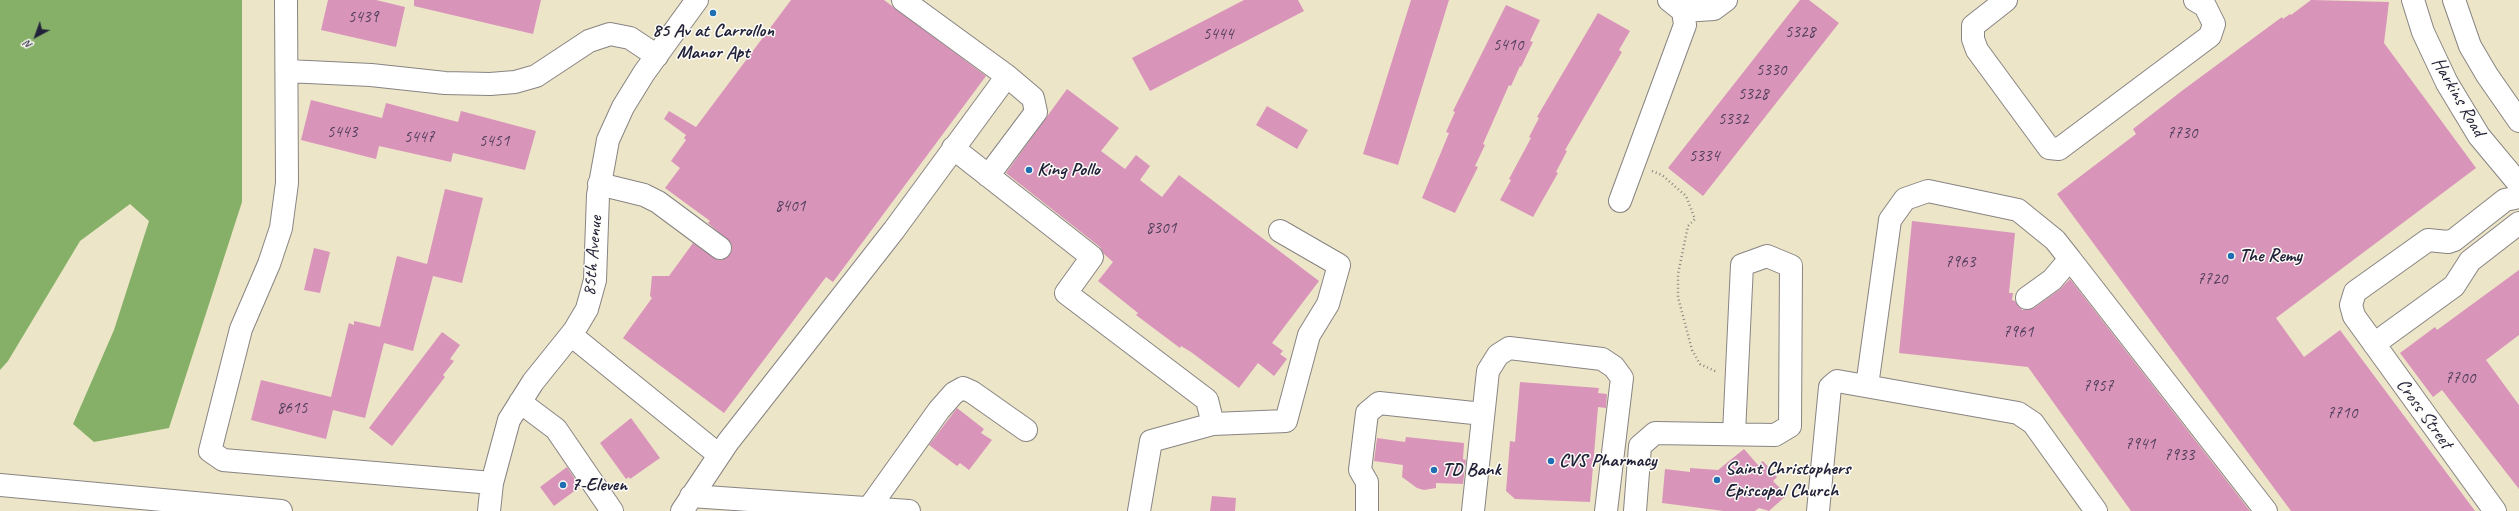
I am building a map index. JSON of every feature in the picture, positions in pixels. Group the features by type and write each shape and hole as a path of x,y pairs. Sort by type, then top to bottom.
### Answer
{"street":[{"path":"286,0 287,183 281,228 269,264 241,329 210,451 223,460 492,483"},
{"name":"85th Avenue","path":"489,511 492,483 509,420 533,382 571,335 588,309 593,293 600,184 608,140 623,107 697,0"},
{"path":"903,0 1007,76 1033,98 1036,112 988,176"},
{"path":"1676,5 1714,9 1726,0"},
{"path":"2006,0 1973,26 1973,39 1976,50 2049,148 2059,149 2210,36 2214,24 2206,6 2195,0"},
{"name":"Harkins Road","path":"2413,0 2423,32 2447,83 2479,136 2519,184"},
{"path":"2447,0 2461,22"},
{"name":"Harkins Road","path":"2454,0 2470,46 2487,75 2519,121"},
{"path":"1620,201 1685,25 1676,5"},
{"path":"287,70 371,75 445,83 490,84 515,82 536,76 589,41 610,34 630,38 657,56"},
{"path":"686,504 719,455 894,230 1007,76"},
{"path":"953,148 1092,257 1066,293 1207,400 1212,424"},
{"path":"600,184 644,195 658,202 720,248"},
{"path":"1867,386 1890,220 1905,199 1928,191 2018,210 2055,240 2266,511"},
{"path":"2470,261 2454,240 2506,200 2519,197"},
{"path":"2374,344 2454,286 2470,261 2519,223"},
{"path":"1139,511 1152,441 1212,424 1286,421 1309,335 1328,304 1339,265 1280,231"},
{"name":"Cross Street","path":"2454,240 2448,242 2428,240 2356,292 2350,305 2354,316 2495,511"},
{"path":"1634,511 1640,446 1655,432 1775,435 1790,426 1790,266 1767,256 1742,265 1734,433"},
{"path":"2027,298 2052,280 2070,259"},
{"path":"571,335 719,455"},
{"path":"1473,511 1488,371 1498,355 1509,348 1602,359 1614,367 1622,378 1606,511"},
{"path":"1818,511 1830,387 1837,381 2018,413 2033,423 2096,511"},
{"path":"869,508 939,410 954,393 963,388 972,392 1026,430"},
{"path":"520,402 556,428 612,511"},
{"path":"1367,511 1367,482 1360,470 1366,413 1379,403 1483,414"},
{"path":"0,485 281,511"},
{"path":"686,504 869,508 909,511"}],"path":[{"path":"1634,162 1662,176 1686,196 1694,218 1688,226 1678,274 1678,297 1692,350 1700,364 1736,380"}],"green space":[{"path":"0,0 242,0 242,202 169,428 94,442 73,424 114,330 149,221 130,204 80,241 8,361 0,370"}],"building":[{"path":"328,0 376,0 405,7 396,47 321,30"},
{"path":"414,0 541,0 533,34 414,6"},
{"path":"791,0 884,0 986,76 833,282 826,277 724,413 623,338 652,298 650,296 652,276 669,276 693,243 718,260 725,259 732,250 731,243 708,223 710,221 665,188 680,168 671,161 686,140 684,138 686,135 664,119 669,111 696,127"},
{"path":"1244,0 1298,0 1304,11 1150,91 1132,58"},
{"path":"1411,0 1449,0 1398,165 1363,154"},
{"path":"1800,0 1809,0 1839,23 1703,196 1668,168"},
{"name":"The Remy","path":"2311,0 2389,2 2384,43 2476,168 2276,318 2304,357 2340,330 2475,511 2291,511 2057,194 2136,134 2133,129 2183,90 2282,17 2283,19 2290,14 2291,15"},
{"path":"1506,5 1540,20 1530,41 1533,42 1511,86 1509,85 1483,144 1485,145 1475,166 1478,167 1455,213 1422,198 1449,133 1446,132 1455,112 1453,111"},
{"path":"1598,13 1630,31 1619,50 1622,52 1565,150 1567,151 1556,172 1558,173 1533,217 1500,200 1511,180 1509,179 1531,138 1529,137 1539,118 1537,117"},
{"path":"1067,89 1119,128 1101,151 1125,169 1136,155 1150,166 1140,180 1162,197 1179,175 1319,281 1272,343 1283,351 1280,354 1287,359 1274,376 1258,363 1239,388 1191,352 1181,346 1180,348 1136,315 1138,313 1098,281 1113,262 1104,254 1100,247 1006,173"},
{"path":"311,100 382,118 386,103 458,122 461,111 536,131 525,170 453,153 451,162 379,146 376,159 301,140"},
{"path":"1267,106 1308,130 1297,149 1256,125"},
{"path":"445,189 483,198 462,283 433,276 413,351 384,343 365,418 333,410 326,439 251,420 261,380 331,397 349,323 354,325 354,321 380,327 397,256 427,264"},
{"path":"1912,221 2015,233 2009,293 2013,293 2012,300 2015,301 2022,310 2034,308 2059,290 2070,279 2250,511 2131,511 2028,367 1899,353"},
{"path":"314,248 330,252 320,293 304,290"},
{"path":"2519,270 2519,335 2486,360 2519,405 2519,489 2442,390 2433,397 2400,353 2435,327 2437,330"},
{"path":"442,332 460,345 450,359 454,361 443,375 445,377 392,446 369,428"},
{"name":"CVS Pharmacy","path":"1520,382 1599,388 1598,393 1607,394 1606,408 1598,407 1590,502 1515,499 1506,491 1510,441 1515,442"},
{"path":"957,408 984,429 981,433 992,440 969,470 960,463 957,466 929,445"},
{"path":"631,418 660,458 630,479 629,477 626,479 600,443"},
{"name":"TD Bank","path":"1406,437 1464,443 1463,459 1466,460 1463,484 1436,483 1436,488 1424,490 1417,488 1402,477 1403,465 1374,461 1377,438 1405,442"},
{"name":"Saint Christophers Episcopal Church","path":"1744,449 1758,465 1763,461 1777,477 1773,481 1787,495 1769,511 1759,508 1755,511 1724,511 1662,503 1665,469 1690,472 1690,468 1718,470"},
{"name":"7-Eleven","path":"567,467 580,487 554,506 540,487"},
{"path":"1212,496 1236,498 1235,511 1210,511"}],"place":[{"name":"85 Av at Carrollon Manor Apt","path":"713,13"},
{"name":"King Pollo","path":"1029,170"},
{"name":"The Remy","path":"2231,256"},
{"name":"CVS Pharmacy","path":"1551,461"},
{"name":"TD Bank","path":"1434,470"},
{"name":"Saint Christophers Episcopal Church","path":"1717,480"},
{"name":"7-Eleven","path":"563,485"}]}
